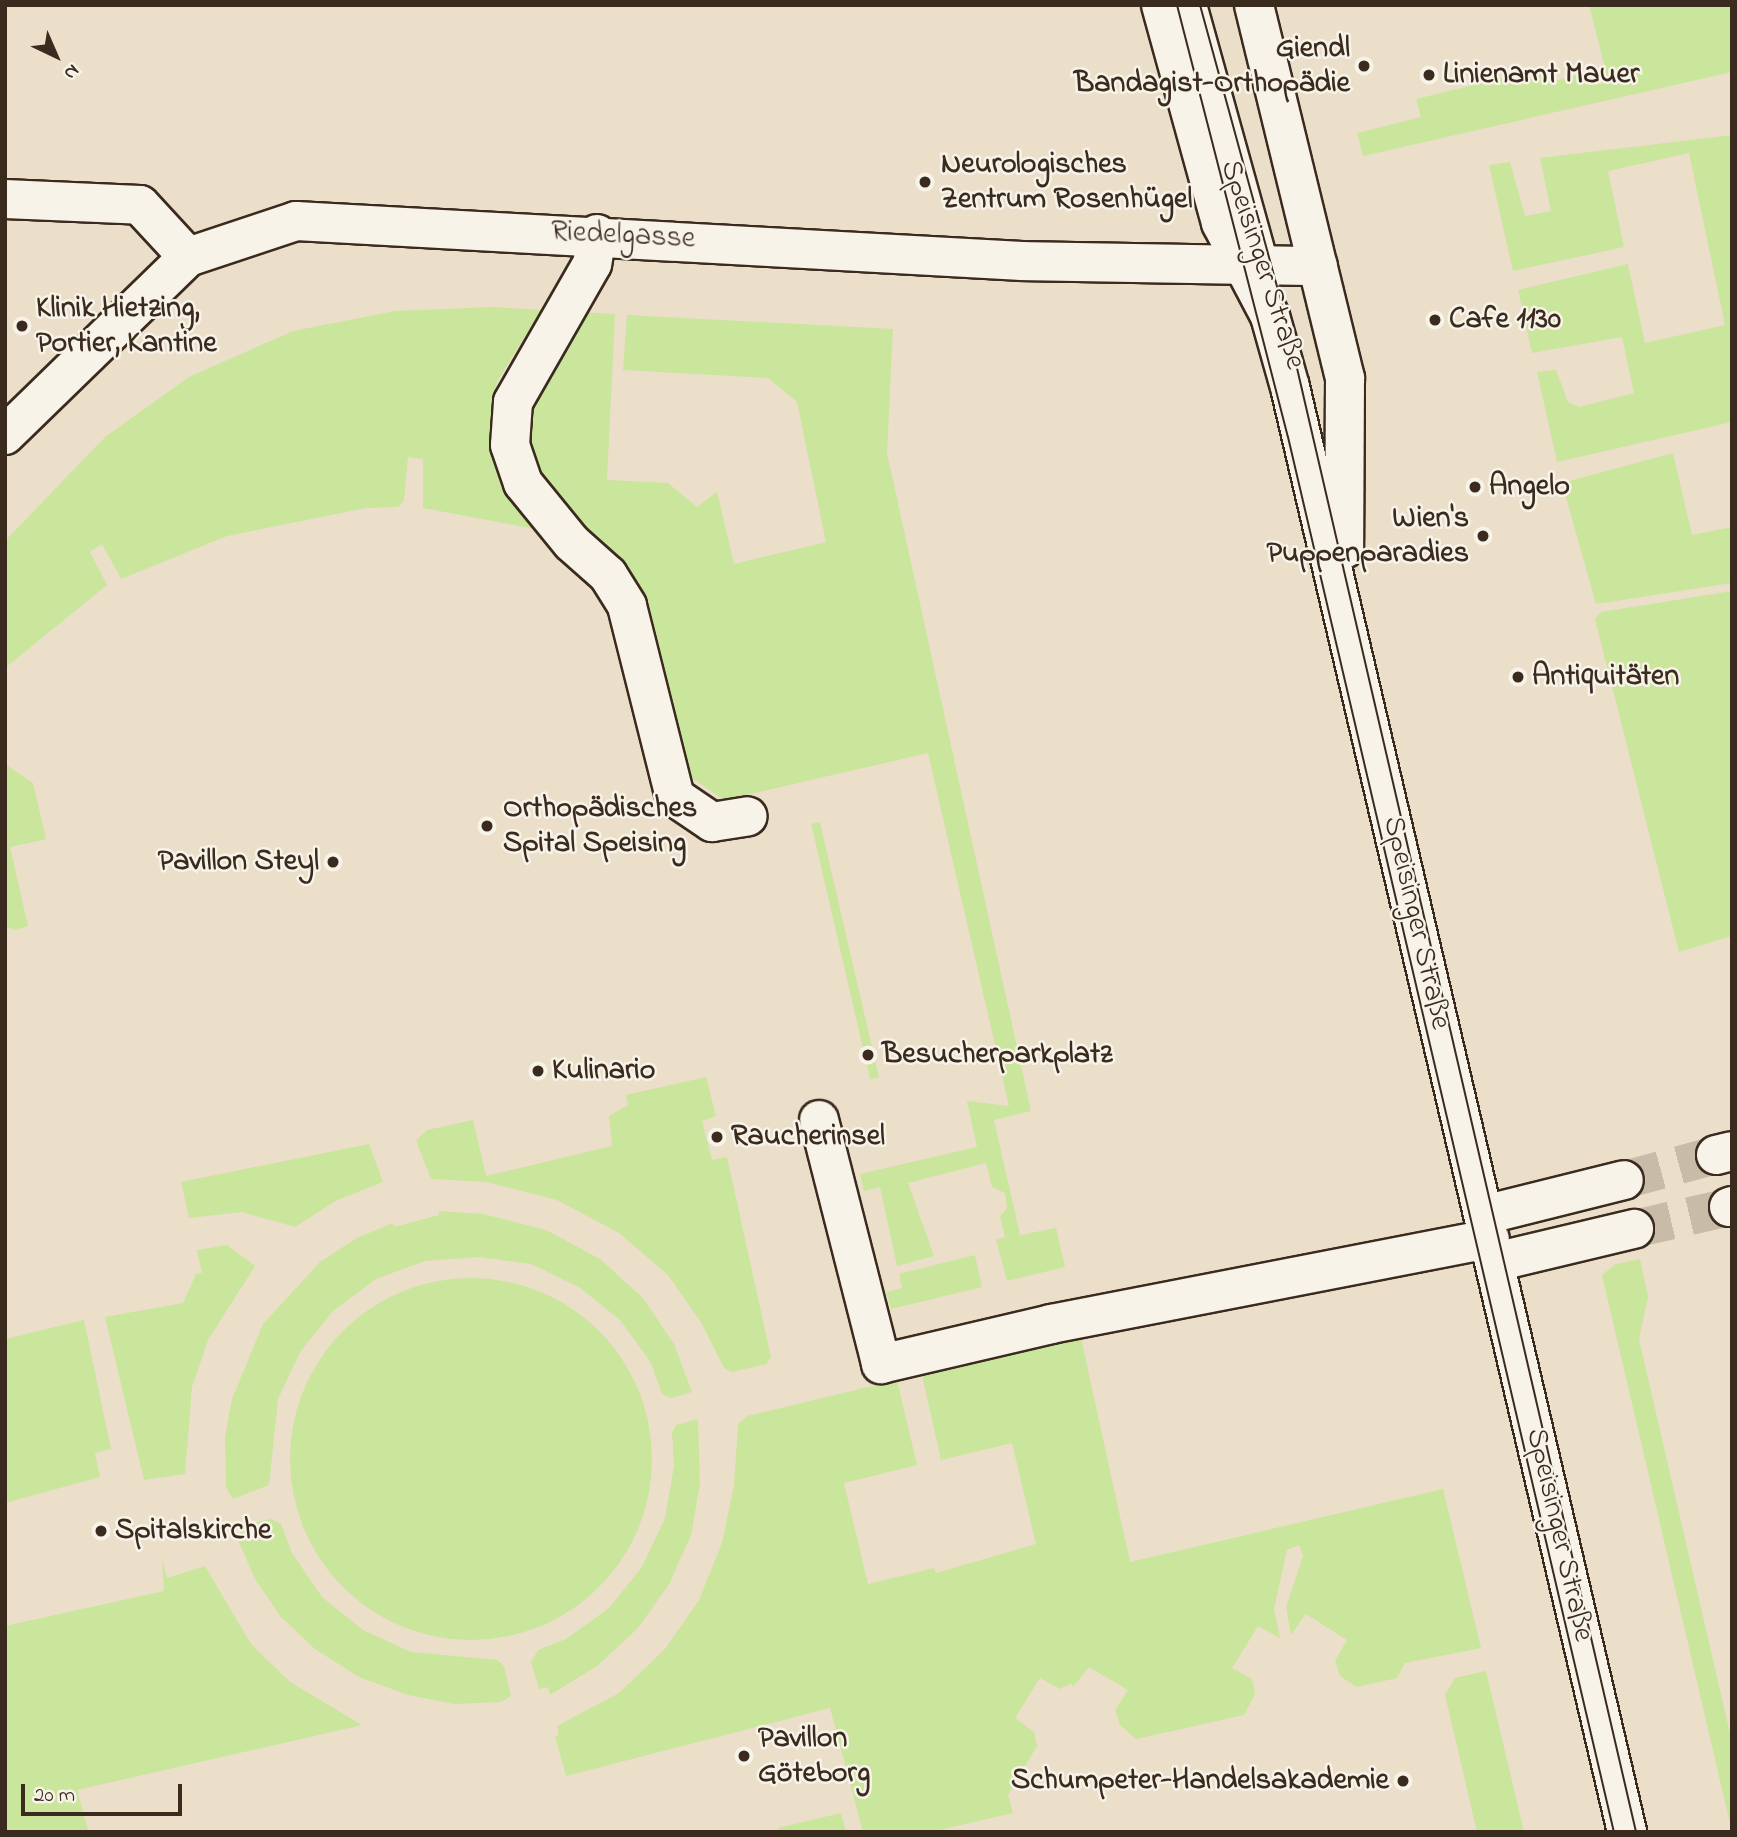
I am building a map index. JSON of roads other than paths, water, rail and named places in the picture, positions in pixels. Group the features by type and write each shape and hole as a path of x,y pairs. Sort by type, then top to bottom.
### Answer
{"main road":[{"name":"Speisinger Straße","path":"1161,5 1221,223 1248,266 1284,312 1344,566"},
{"name":"Speisinger Straße","path":"1187,5 1248,266 1270,316 1343,606 1628,1832"},
{"name":"Speisinger Straße","path":"1254,5 1345,378 1343,606"},
{"path":"5,200 140,205 188,257"},
{"name":"Riedelgasse","path":"5,435 188,257 296,221 597,234 1022,261 1318,266"},
{"path":"597,234 592,264 513,402 510,445 523,484 572,543 608,575 627,606 676,797 712,822 748,816"},
{"path":"819,1119 881,1364 1102,1314 1490,1239 1634,1229"},
{"path":"1490,1239 1623,1180"}],"tunnel":[{"path":"1624,1180 1716,1155"},
{"path":"1634,1229 1729,1207"}],"tram line":[{"path":"1177,5 1288,437 1614,1832"},
{"path":"1200,5 1284,312 1636,1832"}],"place":[{"name":"Giendl Bandagist-Orthopädie","path":"1364,66"},
{"name":"Linienamt Mauer","path":"1429,75"},
{"name":"Neurologisches Zentrum Rosenhügel","path":"925,182"},
{"name":"Cafe 1130","path":"1435,320"},
{"name":"Klinik Hietzing, Portier, Kantine","path":"22,326"},
{"name":"Angelo","path":"1475,487"},
{"name":"Wien's Puppenparadies","path":"1483,536"},
{"name":"Antiquitäten","path":"1518,677"},
{"name":"Orthopädisches Spital Speising","path":"487,826"},
{"name":"Pavillon Steyl","path":"333,862"},
{"name":"Besucherparkplatz","path":"868,1055"},
{"name":"Kulinario","path":"538,1071"},
{"name":"Raucherinsel","path":"717,1137"},
{"name":"Spitalskirche","path":"101,1531"},
{"name":"Pavillon Göteborg","path":"744,1756"},
{"name":"Schumpeter-Handelsakademie","path":"1403,1781"}]}
